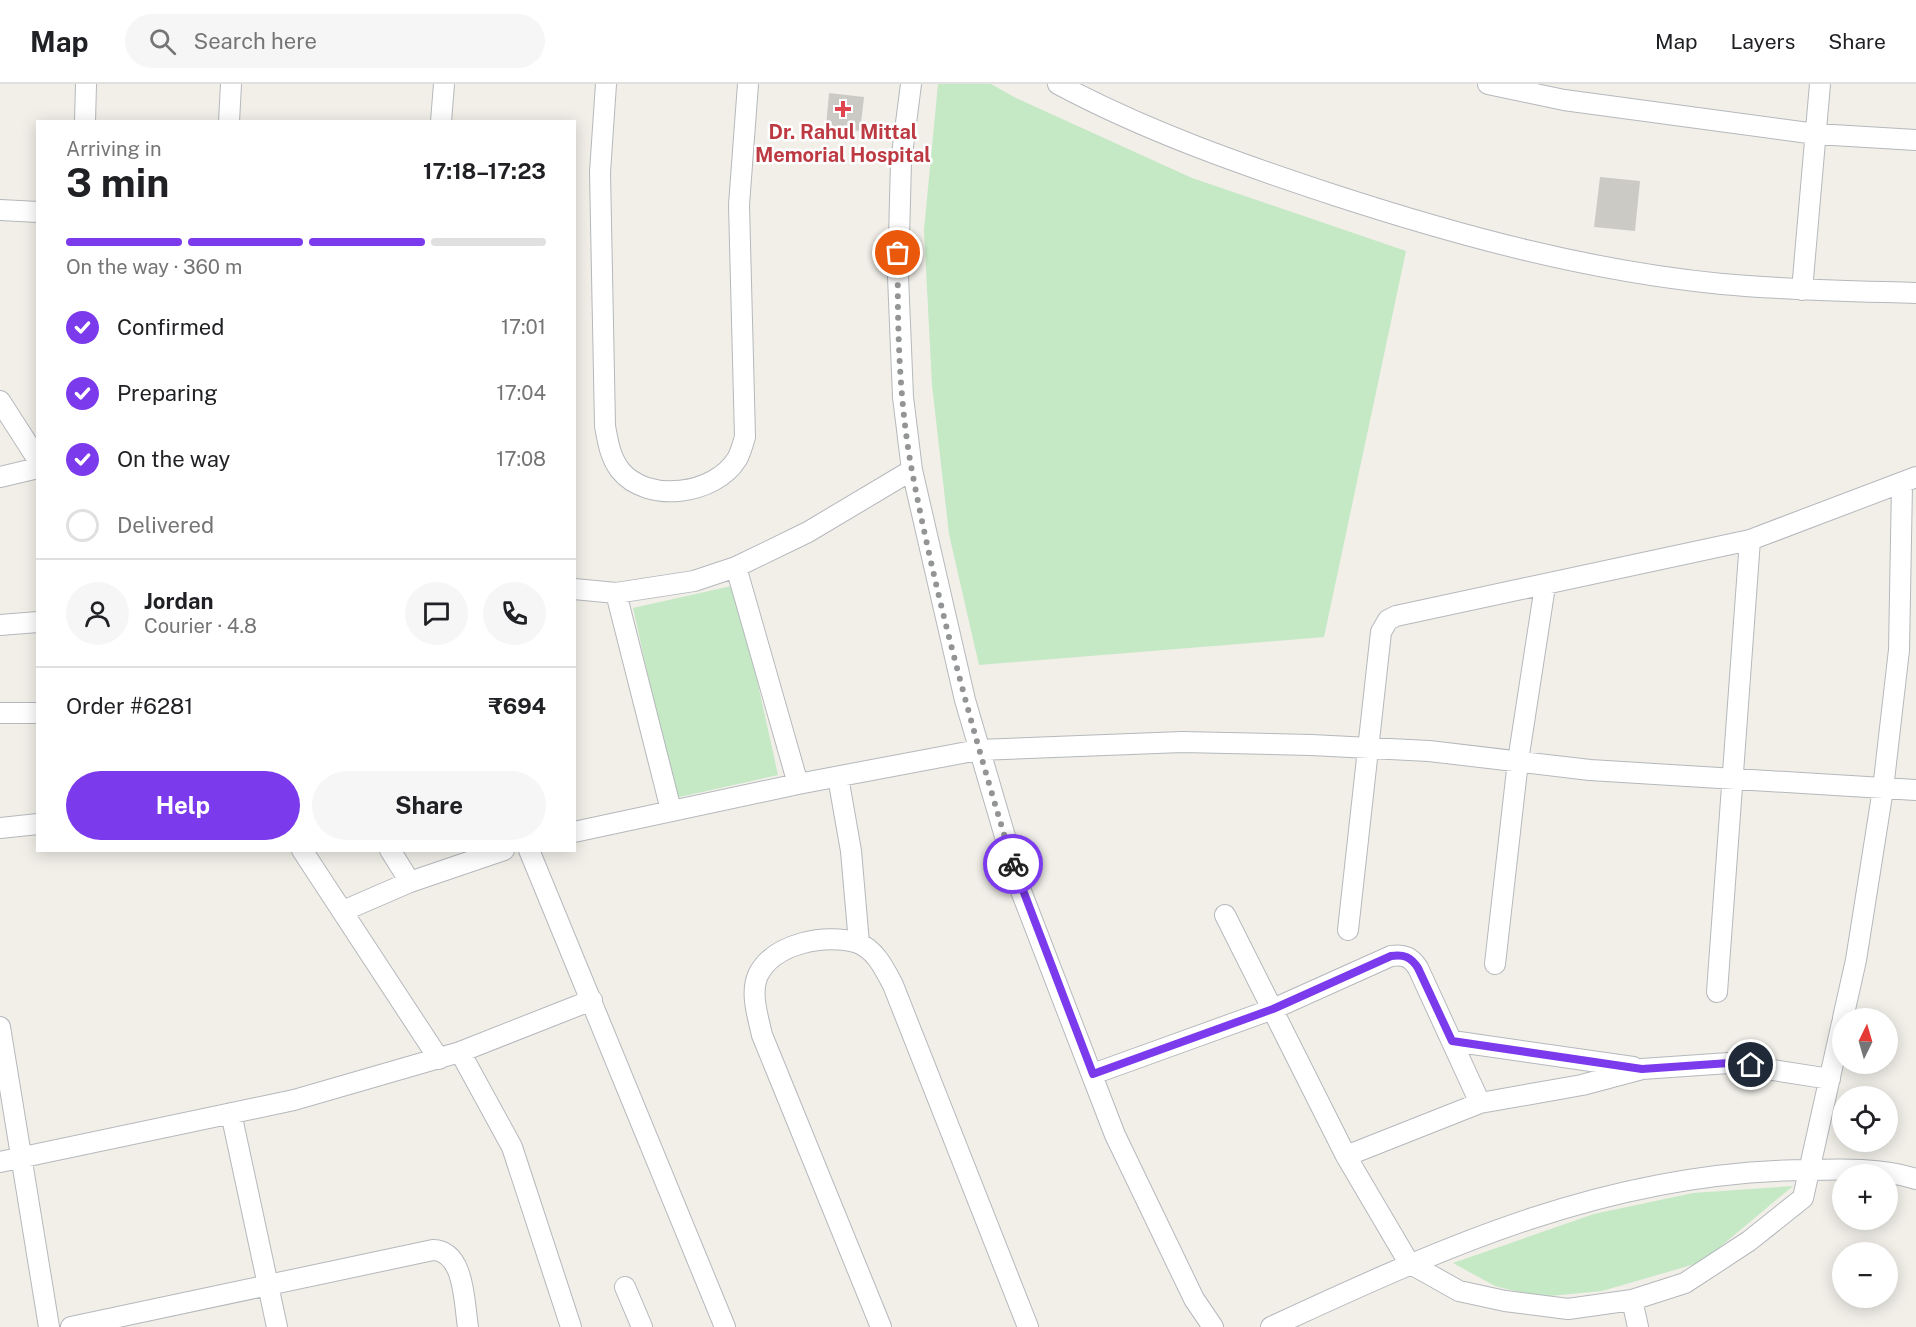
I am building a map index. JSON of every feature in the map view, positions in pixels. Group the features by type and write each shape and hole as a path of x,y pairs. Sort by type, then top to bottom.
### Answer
{"street":[{"path":"85,120 86,84"},
{"path":"229,120 231,84"},
{"path":"441,120 444,84"},
{"path":"606,84 600,172 605,426 610,454 620,470 635,485 671,492 693,489 722,475 737,459 745,437 739,205 748,84"},
{"path":"911,84 901,162 898,276 903,397 912,470 978,750 1021,891 1115,1135 1194,1299 1213,1327"},
{"path":"1058,84 1132,121 1272,175 1445,230 1522,250 1648,274 1720,284 1802,290 1916,293"},
{"path":"1488,84 1564,100 1816,134 1916,140"},
{"path":"1802,290 1820,84"},
{"path":"0,210 36,212"},
{"path":"0,401 36,457"},
{"path":"0,477 36,468"},
{"path":"576,589 616,593 694,581 736,567 826,522 912,470"},
{"path":"1348,930 1381,632 1388,620 1396,616 1545,586 1674,554 1750,540 1909,480 1899,650 1883,789 1856,960 1845,1008"},
{"path":"1717,992 1750,540"},
{"path":"736,567 798,784"},
{"path":"1495,964 1518,761 1545,586"},
{"path":"616,593 671,810"},
{"path":"0,625 36,622"},
{"path":"0,713 36,713"},
{"path":"576,832 798,784 978,750 1182,742 1369,748 1518,761 1590,770 1883,789 1916,789"},
{"path":"838,777 851,851 859,944"},
{"path":"0,828 36,824"},
{"path":"304,852 438,1059"},
{"path":"391,852 410,882"},
{"path":"343,911 410,882 457,857 491,852"},
{"path":"530,852 725,1327"},
{"path":"1226,915 1346,1156 1409,1263 1459,1291 1568,1309 1632,1300 1685,1283 1749,1240 1803,1198 1832,1069"},
{"path":"882,1327 762,1035 754,1002 758,976 776,955 801,943 831,940 859,944 879,959 893,985 1028,1327"},
{"path":"1093,1074 1273,1009 1391,956 1401,955 1412,958 1418,968 1480,1103"},
{"path":"0,1162 294,1100 460,1052 592,1000"},
{"path":"0,1027 49,1327"},
{"path":"1452,1041 1642,1069"},
{"path":"460,1052 512,1147 571,1327"},
{"path":"1346,1156 1480,1103 1582,1084 1642,1069 1729,1063 1830,1079"},
{"path":"231,1113 277,1327"},
{"path":"1271,1327 1409,1263 1523,1219 1623,1193 1709,1176 1809,1170 1841,1169 1916,1179"},
{"path":"70,1327 442,1250 451,1255 457,1265 468,1327"},
{"path":"625,1287 642,1327"},
{"path":"1632,1300 1638,1327"}],"green space":[{"path":"938,84 991,84 1016,98 1192,178 1406,251 1324,637 979,665 949,534 932,385 924,230"},
{"path":"736,585 778,775 675,798 633,608"},
{"path":"1793,1186 1702,1262 1602,1291 1539,1297 1495,1286 1453,1263 1594,1214 1693,1193"}],"building":[{"path":"829,93 864,97 860,131 826,127"},
{"path":"1600,177 1640,181 1635,231 1594,227"}],"way so far":[{"path":"898,253 903,397 912,470 965,700 1013,864"}],"place":[{"name":"Dr. Rahul Mittal Memorial Hospital","path":"843,109"}],"route":[{"path":"1013,864 1021,891 1093,1074 1273,1009 1391,956 1401,955 1412,958 1418,968 1452,1041 1642,1069 1729,1063 1751,1065"}]}
